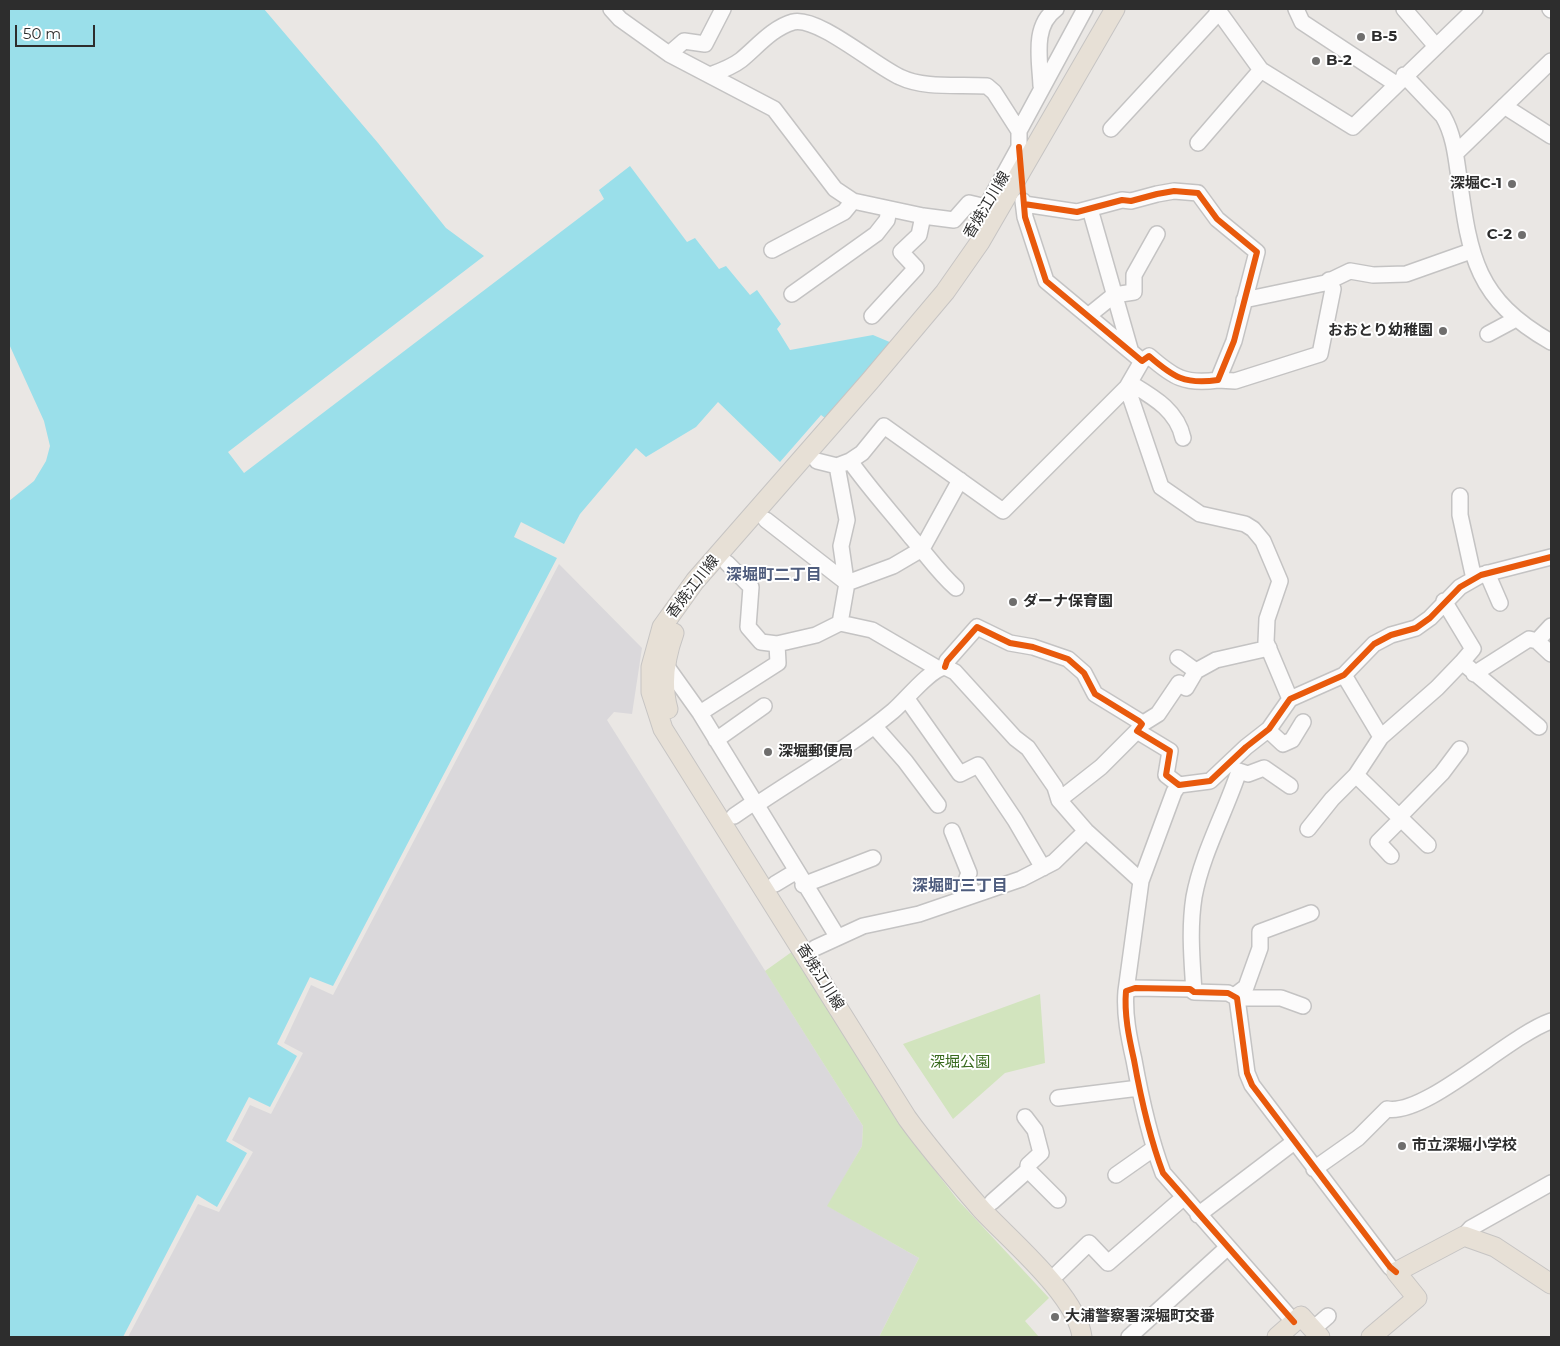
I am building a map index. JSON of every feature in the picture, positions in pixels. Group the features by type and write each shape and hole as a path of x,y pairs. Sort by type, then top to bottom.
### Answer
{"main road":[{"name":"香焼江川線","path":"920,334 980,242 1115,9"},
{"name":"香焼江川線","path":"1082,1337 1077,1318 1057,1289 983,1210 928,1146 907,1118 663,729 661,709 664,691 662,627 695,581 875,386 991,249 1130,9"},
{"name":"香焼江川線","path":"663,652 688,612 727,563 817,461 875,386"},
{"name":"香焼江川線","path":"661,709 674,724 736,814 776,884 917,1112 965,1174 999,1195 1086,1311 1093,1337"},
{"path":"1371,1337 1417,1298 1396,1272 1464,1236 1495,1247 1551,1284"},
{"path":"1276,1337 1301,1316 1316,1333"}],"street":[{"path":"611,9 620,19 669,54 774,109 835,189 853,201 889,210 954,220 968,203 986,207 1019,147 1019,131 1085,9"},
{"path":"669,54 684,41 705,44 723,9"},
{"path":"1041,88 1039,32 1050,13 1056,9"},
{"path":"1296,9 1302,22 1400,80 1443,116 1451,132 1456,153 1471,251 1494,297 1516,319 1551,342"},
{"path":"1404,9 1435,45"},
{"path":"1111,129 1217,11 1261,70 1353,127 1435,45 1475,9"},
{"path":"710,75 740,61 794,15 814,25 898,77 912,82 987,86 994,92 1019,131"},
{"path":"1456,153 1504,106 1550,65"},
{"path":"1198,143 1261,70"},
{"path":"1504,106 1551,136"},
{"path":"1142,361 1130,349 1046,281 1025,217 1023,202 1077,212 1122,200 1131,201 1158,194 1174,192 1198,193 1217,219 1257,252 1234,341 1218,380"},
{"path":"772,250 844,212 853,201"},
{"path":"1090,209 1130,349"},
{"path":"792,294 876,234 887,220 889,210"},
{"path":"872,316 916,268 901,252 919,235 924,216"},
{"path":"1088,316 1114,295 1134,292 1134,275 1157,234"},
{"path":"1244,300 1329,280 1350,271 1373,274 1406,274 1471,251"},
{"path":"843,464 862,453 884,426 1003,511 1129,385 1142,361 1149,356 1177,379 1205,382 1218,380 1235,381 1320,354 1333,289 1329,280"},
{"path":"1488,334 1516,319"},
{"path":"1129,385 1168,408 1180,426 1183,438"},
{"path":"1129,385 1161,487 1200,514 1244,524 1253,529 1263,541 1280,581 1266,628 1266,642 1290,699"},
{"path":"817,461 843,464 864,482 922,550 937,572 946,577 956,588"},
{"path":"840,623 847,582 841,546 847,520 843,464"},
{"path":"766,520 835,575 847,582 893,566 922,550 960,480"},
{"path":"1460,496 1460,515 1480,576 1500,603"},
{"path":"736,814 753,803 756,805 875,726 941,668 977,626 1010,643 1033,647 1068,659 1084,673 1095,694 1125,711 1139,728 1170,750 1166,775 1168,778 1179,785 1210,781 1268,730 1290,699 1344,675 1374,644 1391,635 1416,628 1430,618 1444,601 1460,587 1480,576 1551,557"},
{"path":"727,563 751,587 748,627 761,642 777,644 816,635 840,623 872,630 941,668 955,672 1015,738 1028,748 1055,787 1059,800 1086,831 1141,881"},
{"path":"1308,829 1332,799 1356,775 1381,738 1437,688 1473,649 1444,601"},
{"path":"1537,641 1551,626"},
{"path":"1474,674 1530,639 1537,641 1551,654"},
{"path":"700,713 778,663 777,644"},
{"path":"1059,800 1101,767 1139,728 1158,714 1179,683 1186,688 1196,671 1216,660 1270,648"},
{"path":"663,652 753,803 837,936"},
{"path":"1178,658 1196,671"},
{"path":"1462,662 1539,727"},
{"path":"1344,675 1381,738"},
{"path":"907,699 960,774 978,764 1015,820 1043,868"},
{"path":"716,740 764,706"},
{"path":"1268,730 1283,744 1292,740 1303,722"},
{"path":"875,726 905,761 938,805"},
{"path":"1391,856 1378,842 1442,773 1460,750"},
{"path":"1194,992 1191,920 1194,897 1200,874 1239,771 1248,774 1264,768 1290,786"},
{"path":"1356,775 1399,819 1428,844"},
{"path":"1179,785 1174,792 1141,881 1126,991 1125,1004 1129,1038 1139,1088 1153,1149 1163,1173 1294,1322"},
{"path":"952,831 969,873 967,878 973,895"},
{"path":"816,948 837,936 863,926 919,914 1021,878 1054,862 1086,831"},
{"path":"776,884 873,858"},
{"path":"1236,997 1246,987 1260,948 1260,932 1311,913"},
{"path":"1126,991 1135,988 1159,987 1190,989 1194,992 1228,993 1236,997 1281,998 1304,1006"},
{"path":"1236,997 1247,1073 1252,1085 1390,1268 1396,1272"},
{"path":"1314,1169 1358,1138 1387,1109 1396,1111 1439,1091 1463,1078 1500,1050 1551,1021"},
{"path":"1058,1098 1139,1088"},
{"path":"999,1195 1028,1170 1028,1165 1041,1153 1035,1130 1025,1117"},
{"path":"1198,1214 1294,1142"},
{"path":"1116,1175 1153,1149"},
{"path":"1028,1170 1058,1200"},
{"path":"1464,1236 1471,1228 1551,1183"},
{"path":"1058,1273 1089,1243 1108,1263 1183,1198"},
{"path":"1134,1332 1228,1247"},
{"path":"1316,1333 1328,1316"}],"shaded area":[{"path":"559,564 642,648 632,714 614,712 607,720 863,1126 862,1146 828,1206 919,1258 879,1337 128,1337 198,1204 219,1212 253,1152 232,1140 250,1105 271,1114 303,1053 284,1043 311,985 333,995"}],"green space":[{"path":"793,951 899,1124 957,1199 1049,1298 1025,1321 1039,1337 879,1337 919,1258 827,1206 862,1146 863,1126 765,971"},
{"name":"深堀公園","path":"1040,994 1045,1063 1005,1073 953,1119 903,1044"}],"water":[{"path":"9,9 264,9 378,143 446,228 484,256 228,452 244,473 604,199 599,190 630,166 687,242 695,238 719,269 726,266 750,295 757,290 781,324 777,329 790,350 873,335 892,343 825,418 821,415 780,462 718,402 696,427 646,457 636,448 580,514 564,544 521,522 514,537 557,558 333,986 310,977 277,1044 297,1056 270,1107 249,1097 226,1141 247,1153 217,1207 197,1195 123,1337 9,1337 9,501 34,481 46,461 50,446 44,421 9,344"}],"cycle path":[{"path":"1019,147 1025,217 1046,281 1142,361 1149,356 1180,378 1197,381 1218,380 1234,341 1257,252 1217,219 1198,193 1174,191 1131,201 1122,200 1077,212 1024,204"},
{"path":"945,667 947,661 977,627 1010,643 1033,647 1068,659 1084,673 1095,694 1139,721 1142,724 1137,731 1170,751 1166,775 1179,785 1210,781 1246,747 1269,729 1290,699 1344,675 1374,644 1391,635 1416,628 1430,618 1460,587 1481,575 1551,557"},
{"path":"1294,1322 1163,1173 1150,1131 1127,1026 1126,991 1135,988 1190,989 1194,992 1228,993 1237,998 1247,1073 1252,1085 1390,1267 1396,1272"}],"place":[{"name":"B-5","path":"1361,37"},
{"name":"B-2","path":"1316,61"},
{"name":"深堀C-1","path":"1512,184"},
{"name":"C-2","path":"1522,235"},
{"name":"おおとり幼稚園","path":"1443,331"},
{"name":"ダーナ保育園","path":"1013,602"},
{"name":"深堀郵便局","path":"768,752"},
{"name":"市立深堀小学校","path":"1402,1146"},
{"name":"大浦警察署深堀町交番","path":"1055,1317"}],"district":[{"name":"深堀町二丁目","path":"774,575"},
{"name":"深堀町三丁目","path":"960,886"}]}
